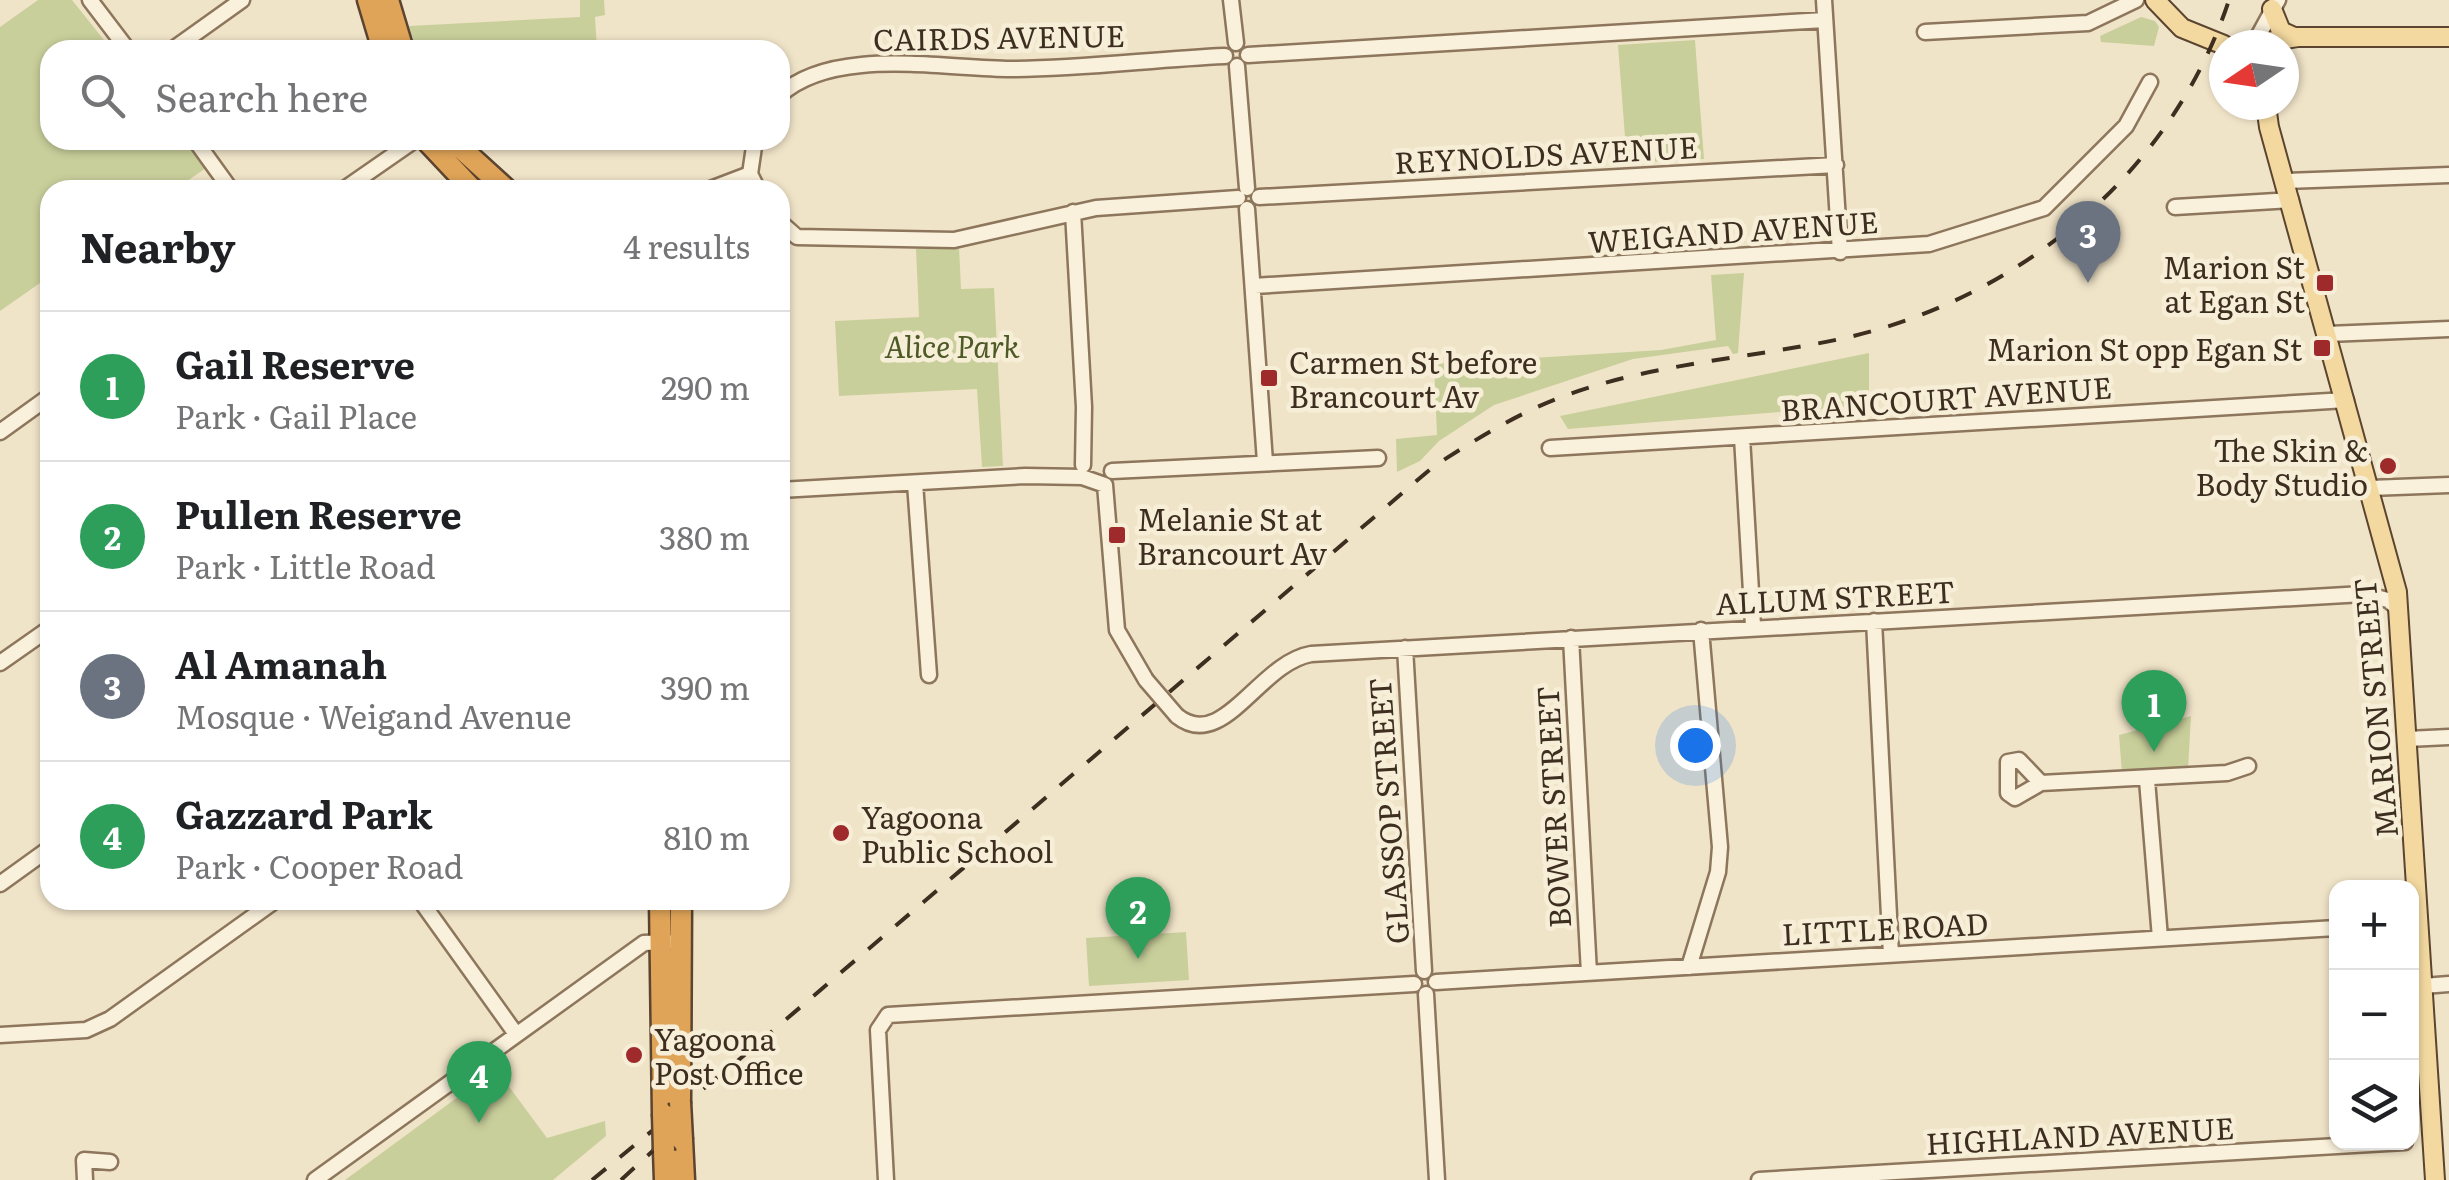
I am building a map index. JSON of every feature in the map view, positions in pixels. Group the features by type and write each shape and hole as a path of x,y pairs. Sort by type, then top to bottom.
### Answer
{"highway":[{"path":"368,0 379,40"},
{"path":"388,0 400,40"},
{"path":"436,150 464,180"},
{"path":"463,150 496,180"},
{"path":"662,910 670,942 673,1146 664,1180"},
{"path":"670,942 678,910"},
{"path":"673,1146 684,1180"}],"main road":[{"path":"2155,0 2182,28 2209,39"},
{"path":"2275,4 2281,30"},
{"path":"2299,43 2335,45 2349,40 2449,38"},
{"name":"MARION STREET","path":"2263,120 2288,190 2392,572 2399,608 2413,880"},
{"name":"MARION STREET","path":"2267,120 2268,128"},
{"name":"MARION STREET","path":"2419,952 2435,1180"}],"street":[{"path":"90,0 120,40"},
{"path":"186,40 242,0"},
{"path":"1231,0 1236,43 1227,47 1236,59 1265,462"},
{"path":"1824,0 1840,252"},
{"path":"1925,32 2088,23 2136,0"},
{"path":"2262,30 2275,4"},
{"name":"CAIRDS AVENUE","path":"790,90 822,73 888,64 1012,69 1236,59 1825,20"},
{"name":"WEIGAND AVENUE","path":"1254,286 1929,244 2044,208 2126,126 2150,82"},
{"path":"202,150 224,180"},
{"path":"357,180 401,150"},
{"path":"753,150 753,180"},
{"name":"REYNOLDS AVENUE","path":"790,231 797,237 954,240 1073,212 1248,198 1836,165"},
{"path":"734,180 750,174"},
{"path":"2175,207 2288,190 2449,175"},
{"path":"1073,212 1083,464"},
{"path":"2328,334 2449,329"},
{"name":"BRANCOURT AVENUE","path":"1550,448 2346,400"},
{"path":"0,432 40,403"},
{"path":"1742,438 1754,626"},
{"path":"790,489 1378,458"},
{"path":"1025,476 1083,464 1102,475"},
{"name":"ALLUM STREET","path":"1102,475 1117,630 1146,680 1177,716 1198,727 1215,724 1284,662 1311,654 2363,594 2388,600 2399,608"},
{"path":"915,483 930,675"},
{"path":"2370,488 2449,485"},
{"path":"2363,594 2385,583 2392,572"},
{"path":"1874,621 1891,954"},
{"path":"1689,967 1718,872 1720,848 1701,630"},
{"path":"0,663 40,635"},
{"name":"BOWER STREET","path":"1571,638 1589,973"},
{"name":"GLASSOP STREET","path":"1405,648 1425,987"},
{"path":"2408,739 2449,737"},
{"path":"2041,783 2147,780 2228,773 2248,766"},
{"path":"2147,780 2160,938"},
{"path":"0,884 40,855"},
{"path":"0,1035 86,1030 110,1019 262,910"},
{"path":"427,910 516,1034"},
{"name":"LITTLE ROAD","path":"886,1180 878,1030 884,1019 894,1014 1425,987 1589,973 2329,928"},
{"path":"316,1180 644,943 670,942"},
{"path":"2424,986 2449,984"},
{"path":"1425,987 1437,1180"},
{"name":"HIGHLAND AVENUE","path":"2419,1142 2433,1141"},
{"name":"HIGHLAND AVENUE","path":"1759,1180 2329,1147"},
{"path":"85,1180 84,1160 110,1162"}],"green space":[{"path":"38,0 72,0 104,40 40,40 40,150 192,150 206,168 189,180 40,180 40,283 0,311 0,27"},
{"path":"580,0 604,0 605,15 595,17 596,40 413,40 409,26 580,17"},
{"path":"2141,17 2155,21 2159,27 2154,46 2101,42 2100,36"},
{"path":"1695,40 1704,159 1627,163 1618,45"},
{"name":"Alice Park","path":"959,246 961,289 994,288 1003,466 982,467 977,389 839,396 835,321 919,317 916,249"},
{"path":"1744,273 1738,353 1733,354 1728,346 1633,359 1494,405 1439,441 1420,461 1397,472 1396,439 1437,435 1434,364 1661,350 1716,340 1711,275"},
{"path":"1869,353 1869,405 1568,429 1560,416"},
{"path":"2191,716 2188,769 2122,773 2119,735"},
{"path":"1186,932 1189,980 1089,986 1086,938"},
{"path":"496,1069 547,1138 605,1121 606,1136 553,1180 345,1180"}],"railway":[{"path":"592,1180 735,1063 1434,466 1515,418 1567,395 1636,375 1849,337 1913,318 1973,292 2030,258 2083,218 2130,171 2170,119 2204,62 2229,0"},
{"path":"621,1180 680,1126"}],"place":[{"name":"Al Amanah","path":"2088,283"},
{"name":"Marion St at Egan St","path":"2325,283"},
{"name":"Marion St opp Egan St","path":"2322,348"},
{"name":"Carmen St before Brancourt Av","path":"1269,378"},
{"name":"The Skin & Body Studio","path":"2388,466"},
{"name":"Melanie St at Brancourt Av","path":"1117,535"},
{"name":"Gail Reserve","path":"2154,752"},
{"name":"Yagoona Public School","path":"841,833"},
{"name":"Pullen Reserve","path":"1138,959"},
{"name":"Yagoona Post Office","path":"634,1055"},
{"name":"Gazzard Park","path":"479,1123"}]}
